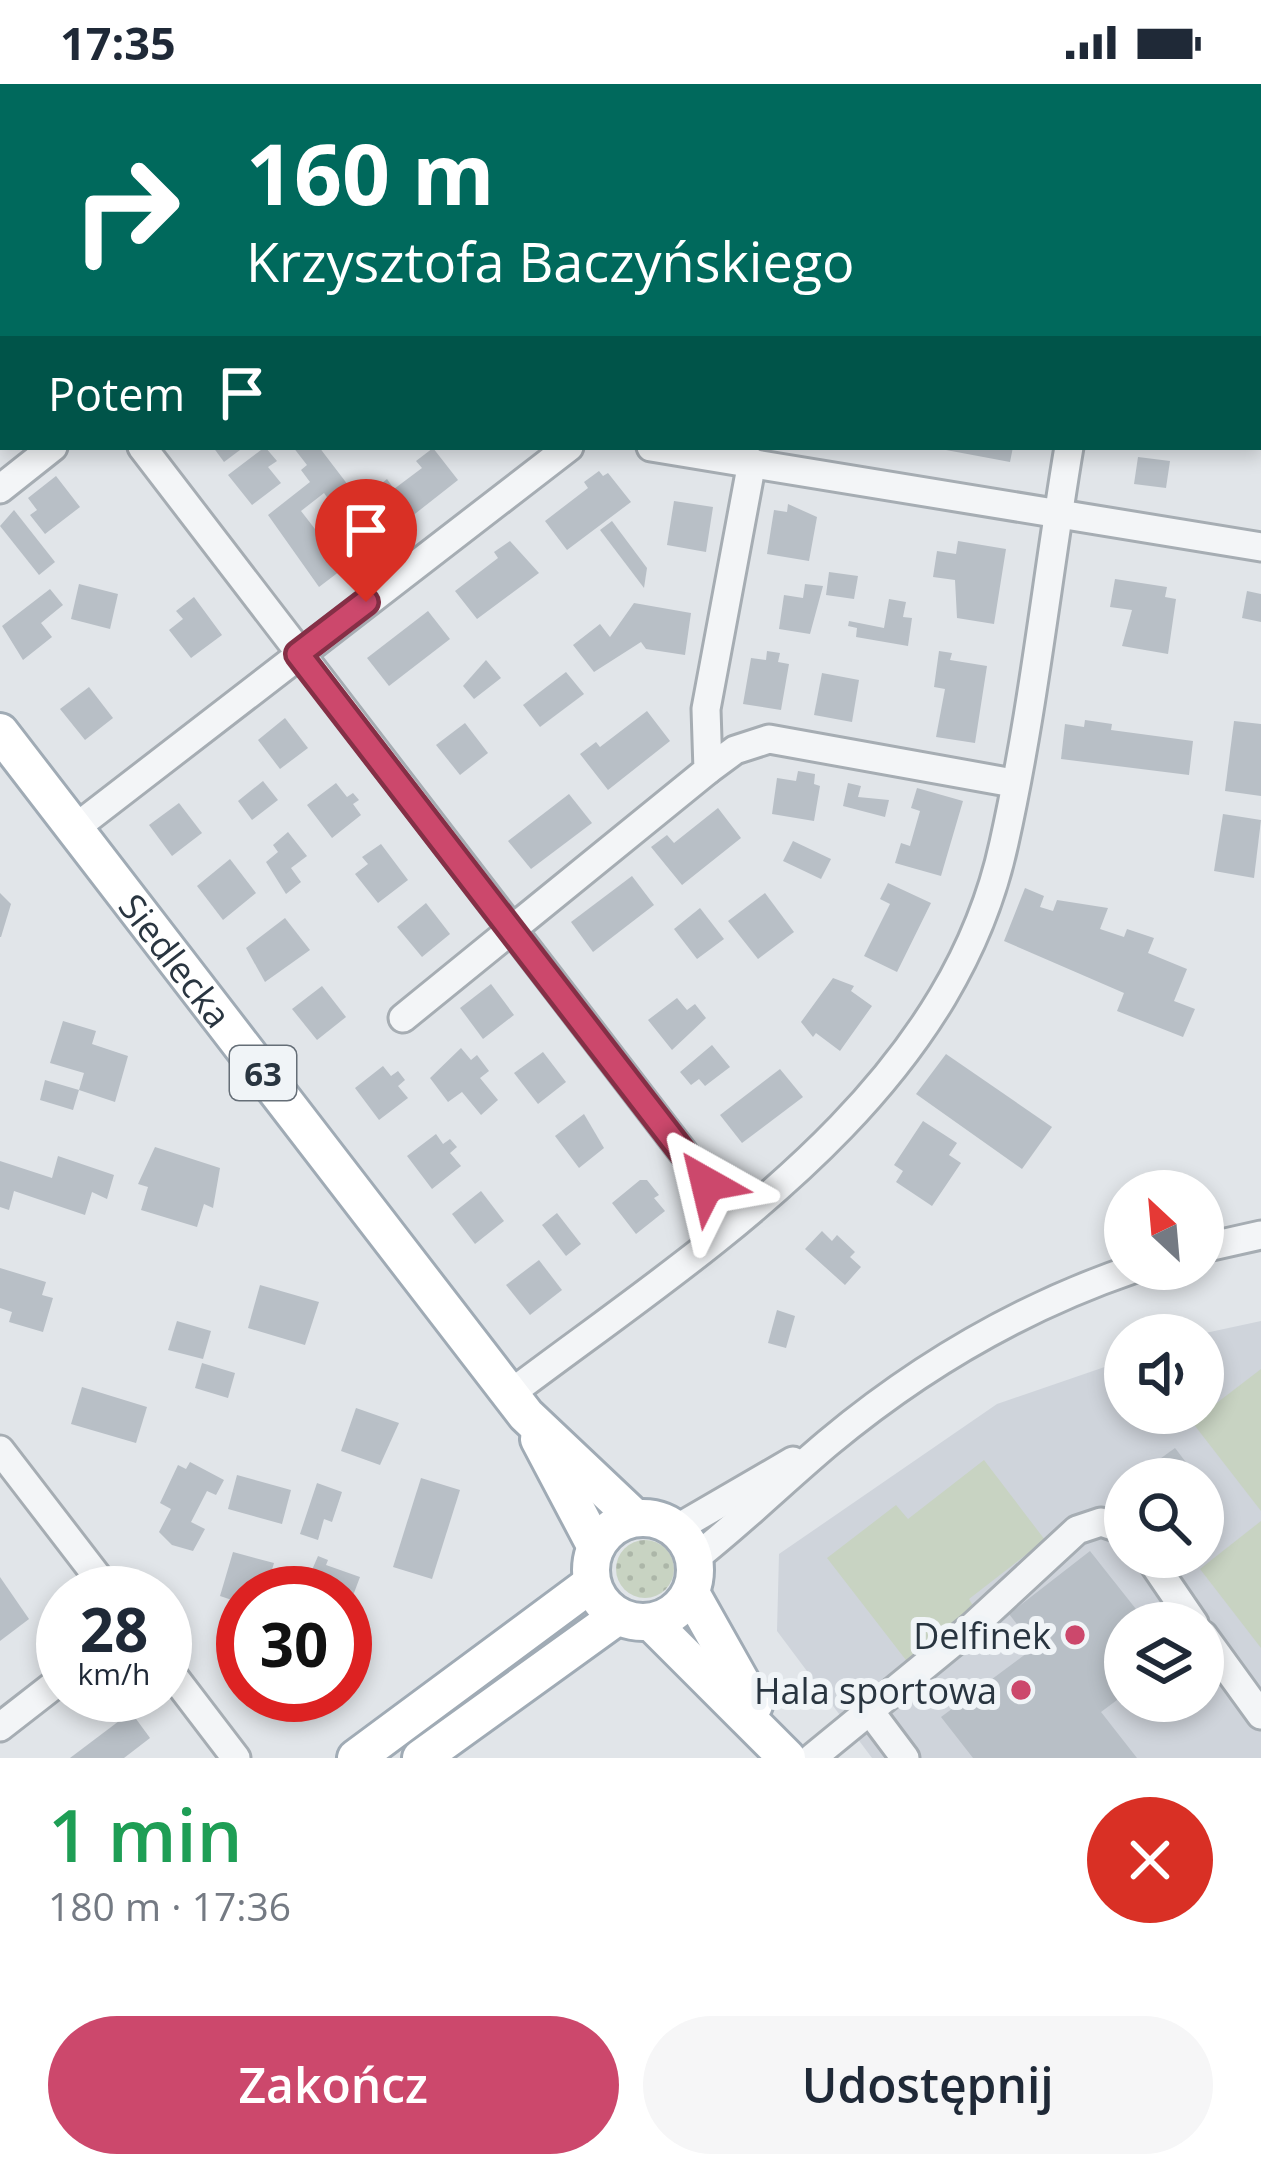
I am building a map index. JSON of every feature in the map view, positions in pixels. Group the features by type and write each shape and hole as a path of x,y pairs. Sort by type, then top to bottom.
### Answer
{"main road":[{"name":"Siedlecka","path":"0,732 518,1405 634,1518"},
{"name":"Siedlecka","path":"518,1405 594,1565"},
{"path":"356,1758 594,1565 616,1525 634,1518 656,1520 687,1560 793,1755"},
{"path":"421,1758 634,1619 678,1609 687,1560"},
{"path":"594,1565 602,1602 634,1619 793,1755"}],"street":[{"path":"0,489 49,450"},
{"path":"144,450 735,1220"},
{"path":"74,829 565,450"},
{"path":"671,450 1261,547"},
{"path":"518,1405 838,1131 894,1068 944,992 1004,846 1068,450"},
{"path":"708,770 706,709 752,462"},
{"path":"403,1018 735,750 769,739 1013,783"},
{"path":"1224,1243 1261,1235"},
{"path":"687,1560 829,1443 967,1345 1104,1280"},
{"path":"0,1450 89,1566"},
{"path":"793,1755 872,1714 1077,1530 1104,1523"},
{"path":"1224,1664 1261,1715"},
{"path":"0,1727 36,1699"},
{"path":"192,1700 236,1758"},
{"path":"872,1714 905,1758"}],"shaded area":[{"path":"1261,1321 1261,1758 872,1758 777,1631 779,1554 997,1404 1104,1367 1104,1434 1224,1434 1224,1329"}],"green space":[{"path":"1261,1369 1261,1511 1201,1434 1224,1434 1224,1397"},
{"path":"984,1460 1045,1540 969,1599 976,1611 909,1664 827,1558 896,1505 908,1519"},
{"path":"1261,1521 1261,1648 1207,1578 1224,1578 1224,1550"},
{"path":"645,1540 665,1549 674,1569 665,1589 645,1598 625,1589 616,1569 625,1549"}],"building":[{"path":"215,450 240,450 224,462"},
{"path":"268,450 277,461 268,467 281,483 252,505 228,475"},
{"path":"295,450 321,450 348,485 329,500 324,493 301,511 315,529 339,510 369,549 319,587 268,515 310,482 301,470 307,465"},
{"path":"435,450 458,480 397,528 370,493 387,479 394,489 422,468 416,461"},
{"path":"946,450 1012,450 1010,462"},
{"path":"1138,457 1170,461 1166,488 1134,484"},
{"path":"599,471 603,476 608,473 631,502 567,550 545,521 588,488 584,482"},
{"path":"56,476 80,507 45,534 30,515 37,510 28,498"},
{"path":"674,501 713,507 706,552 667,545"},
{"path":"788,504 817,517 809,561 767,554 774,510 787,512"},
{"path":"14,510 55,562 39,575 0,526"},
{"path":"612,521 647,568 644,588 600,530"},
{"path":"510,541 539,573 477,619 455,591 498,558 494,552"},
{"path":"958,541 1006,549 994,624 957,618 955,580 933,577 937,551 956,554"},
{"path":"829,572 858,576 854,599 826,595"},
{"path":"1115,579 1167,587 1165,597 1176,599 1168,654 1122,646 1132,610 1110,607"},
{"path":"79,584 118,594 110,629 71,619"},
{"path":"805,584 823,586 810,634 779,629 784,595 803,598"},
{"path":"50,589 63,605 41,623 52,637 23,660 2,626"},
{"path":"1247,591 1261,594 1261,622 1242,618"},
{"path":"194,597 222,635 191,658 169,630 183,619 176,611"},
{"path":"889,599 906,602 903,617 912,618 908,646 856,637 857,628 848,626 849,621 884,628"},
{"path":"634,603 691,613 685,655 646,649 641,642 594,672 573,645 600,624 610,637"},
{"path":"428,611 450,639 389,686 367,658"},
{"path":"767,651 780,653 778,662 789,664 781,710 743,704 751,658 766,660"},
{"path":"939,651 952,653 950,660 987,666 975,743 936,737 945,689 934,687"},
{"path":"486,660 501,678 474,699 463,686"},
{"path":"566,672 584,694 540,727 523,705"},
{"path":"822,673 859,680 852,722 814,715"},
{"path":"89,687 113,718 85,740 60,709"},
{"path":"647,711 670,741 608,790 580,754 596,742 600,747"},
{"path":"285,718 308,748 280,769 258,740"},
{"path":"1085,720 1112,724 1111,730 1193,741 1189,775 1061,759 1065,724 1084,727"},
{"path":"1234,721 1261,724 1261,796 1225,791"},
{"path":"465,723 488,753 460,775 436,745"},
{"path":"798,771 815,774 814,784 820,786 814,821 772,814 777,778 796,781"},
{"path":"263,781 278,800 252,820 238,801"},
{"path":"336,783 347,797 353,793 359,800 353,804 361,815 332,838 307,805"},
{"path":"848,783 861,786 858,797 889,800 885,817 843,806"},
{"path":"917,788 963,801 941,876 895,863 901,843 910,846 920,811 911,808"},
{"path":"569,794 592,823 531,869 508,841"},
{"path":"179,803 202,833 172,856 149,825"},
{"path":"718,808 741,838 682,885 651,847 667,835 674,843"},
{"path":"1223,814 1261,820 1254,878 1214,871"},
{"path":"288,832 307,856 291,868 301,882 286,894 266,862 278,852 273,845"},
{"path":"793,841 831,859 821,879 783,861"},
{"path":"381,844 408,880 378,903 355,874 368,864 362,857"},
{"path":"230,859 256,893 223,920 197,886"},
{"path":"632,876 654,905 593,952 571,922"},
{"path":"888,883 931,903 897,972 864,956 890,904 880,899"},
{"path":"1025,888 1044,896 1040,907 1053,911 1057,900 1108,908 1100,929 1124,937 1127,929 1154,938 1148,953 1187,969 1174,1001 1195,1009 1183,1037 1117,1011 1124,993 1004,941"},
{"path":"0,893 11,904 1,937 0,937"},
{"path":"765,893 794,932 758,959 728,921"},
{"path":"426,903 450,934 422,957 397,927"},
{"path":"700,908 724,939 697,959 674,929"},
{"path":"285,918 310,950 265,982 246,948"},
{"path":"833,978 854,986 851,991 872,1006 840,1051 816,1033 813,1037 801,1022"},
{"path":"491,984 514,1015 483,1039 460,1008"},
{"path":"322,986 346,1017 317,1040 292,1009"},
{"path":"677,998 687,1010 695,1004 706,1018 672,1050 648,1020"},
{"path":"63,1021 96,1031 92,1044 128,1056 115,1102 79,1090 84,1073 50,1063"},
{"path":"712,1045 730,1067 705,1086 699,1079 691,1085 680,1072"},
{"path":"461,1048 471,1060 477,1055 489,1071 480,1078 498,1100 481,1115 462,1092 448,1102 430,1078"},
{"path":"543,1052 566,1082 538,1104 514,1073"},
{"path":"946,1054 1052,1127 1022,1169 916,1094"},
{"path":"383,1066 391,1076 398,1071 405,1080 398,1086 408,1098 379,1120 355,1088"},
{"path":"780,1069 803,1097 742,1143 720,1115"},
{"path":"45,1080 79,1090 73,1110 40,1100"},
{"path":"584,1114 604,1148 579,1168 555,1136"},
{"path":"923,1121 957,1143 949,1155 961,1163 932,1206 896,1182 903,1171 894,1165"},
{"path":"436,1134 443,1144 450,1139 457,1147 450,1153 461,1166 432,1189 407,1156"},
{"path":"155,1147 220,1168 213,1208 204,1204 197,1227 141,1210 148,1187 138,1184"},
{"path":"58,1156 114,1175 107,1199 92,1192 85,1215 14,1191 9,1210 0,1207 0,1161 52,1178"},
{"path":"640,1180 647,1180 665,1211 636,1234 612,1203"},
{"path":"481,1191 504,1221 475,1244 452,1214"},
{"path":"557,1213 581,1244 566,1256 542,1225"},
{"path":"822,1231 832,1241 837,1235 855,1252 850,1257 861,1267 845,1285 805,1249"},
{"path":"539,1260 562,1290 530,1315 506,1285"},
{"path":"0,1268 46,1282 42,1295 53,1298 43,1332 9,1322 12,1312 0,1308"},
{"path":"260,1285 319,1302 305,1345 248,1328"},
{"path":"777,1310 795,1316 786,1348 768,1343"},
{"path":"177,1321 211,1331 203,1359 168,1350"},
{"path":"202,1363 235,1373 228,1398 195,1388"},
{"path":"82,1387 147,1407 136,1443 71,1424"},
{"path":"356,1408 399,1423 380,1465 341,1451"},
{"path":"1175,1448 1183,1458 1161,1458"},
{"path":"190,1462 224,1480 216,1495 207,1491 191,1522 205,1529 193,1551 172,1545 159,1532 171,1509 160,1503 178,1465 186,1469"},
{"path":"237,1475 291,1490 282,1524 228,1509"},
{"path":"421,1478 460,1490 432,1579 393,1567"},
{"path":"317,1483 342,1492 332,1522 324,1519 318,1540 300,1534"},
{"path":"1090,1551 1104,1569 1104,1578 1111,1578 1130,1602 1104,1602 1101,1712 1104,1722 1137,1758 973,1758 941,1717 1035,1647 1009,1614"},
{"path":"233,1552 274,1563 273,1566 229,1566"},
{"path":"318,1556 328,1560 329,1566 314,1566"},
{"path":"0,1577 29,1619 0,1641"},
{"path":"118,1722 138,1722 150,1738 124,1758 70,1758"}],"place":[{"name":"Delfinek","path":"1075,1635"},
{"name":"Hala sportowa","path":"1021,1690"}],"route":[{"path":"366,602 298,654 707,1184"}]}
